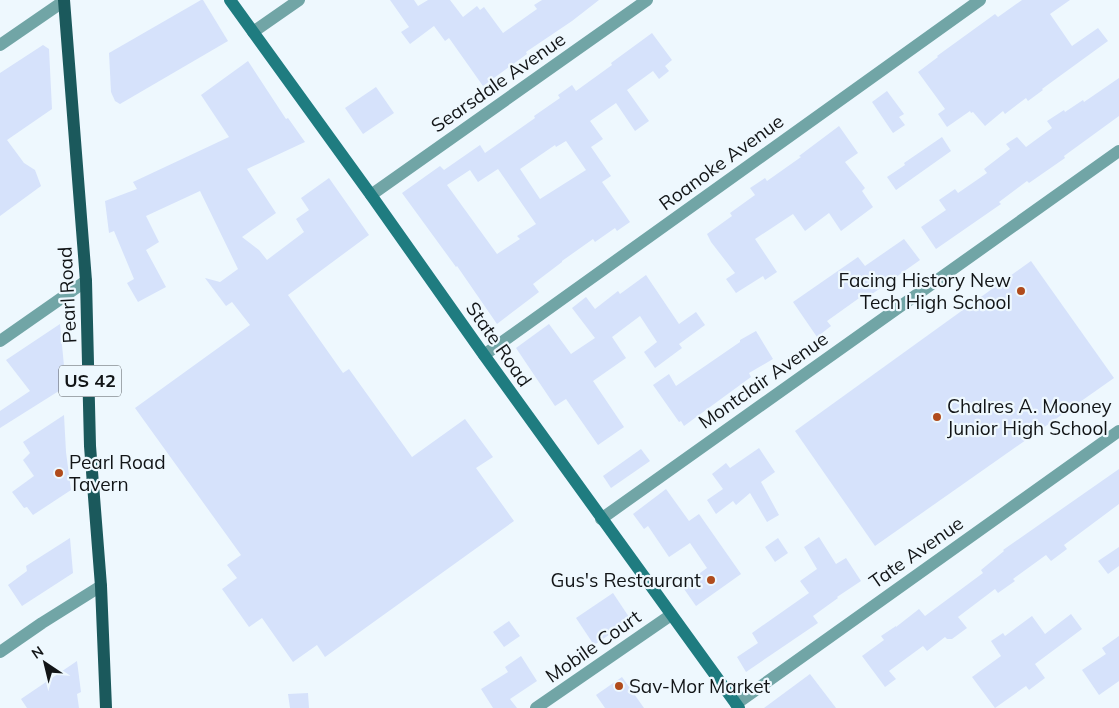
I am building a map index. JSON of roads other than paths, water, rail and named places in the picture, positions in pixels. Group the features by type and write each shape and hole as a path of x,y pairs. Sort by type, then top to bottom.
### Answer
{"main road":[{"name":"Pearl Road","path":"64,0 86,281 90,446 101,586 106,708"},
{"name":"State Road","path":"230,0 737,706"}],"street":[{"path":"0,45 64,0"},
{"path":"252,32 299,0"},
{"name":"Searsdale Avenue","path":"371,195 647,0"},
{"name":"Roanoke Avenue","path":"484,355 980,0"},
{"name":"Montclair Avenue","path":"601,518 1119,151"},
{"path":"0,341 86,281"},
{"name":"Tate Avenue","path":"737,706 1119,431"},
{"path":"0,652 101,586"},
{"name":"Mobile Court","path":"541,706 671,615"}],"place":[{"name":"Facing History New Tech High School","path":"1021,291"},
{"name":"Chalres A. Mooney Junior High School","path":"937,417"},
{"name":"Pearl Road Tavern","path":"59,473"},
{"name":"Gus's Restaurant","path":"711,580"},
{"name":"Sav-Mor Market","path":"619,686"}]}
